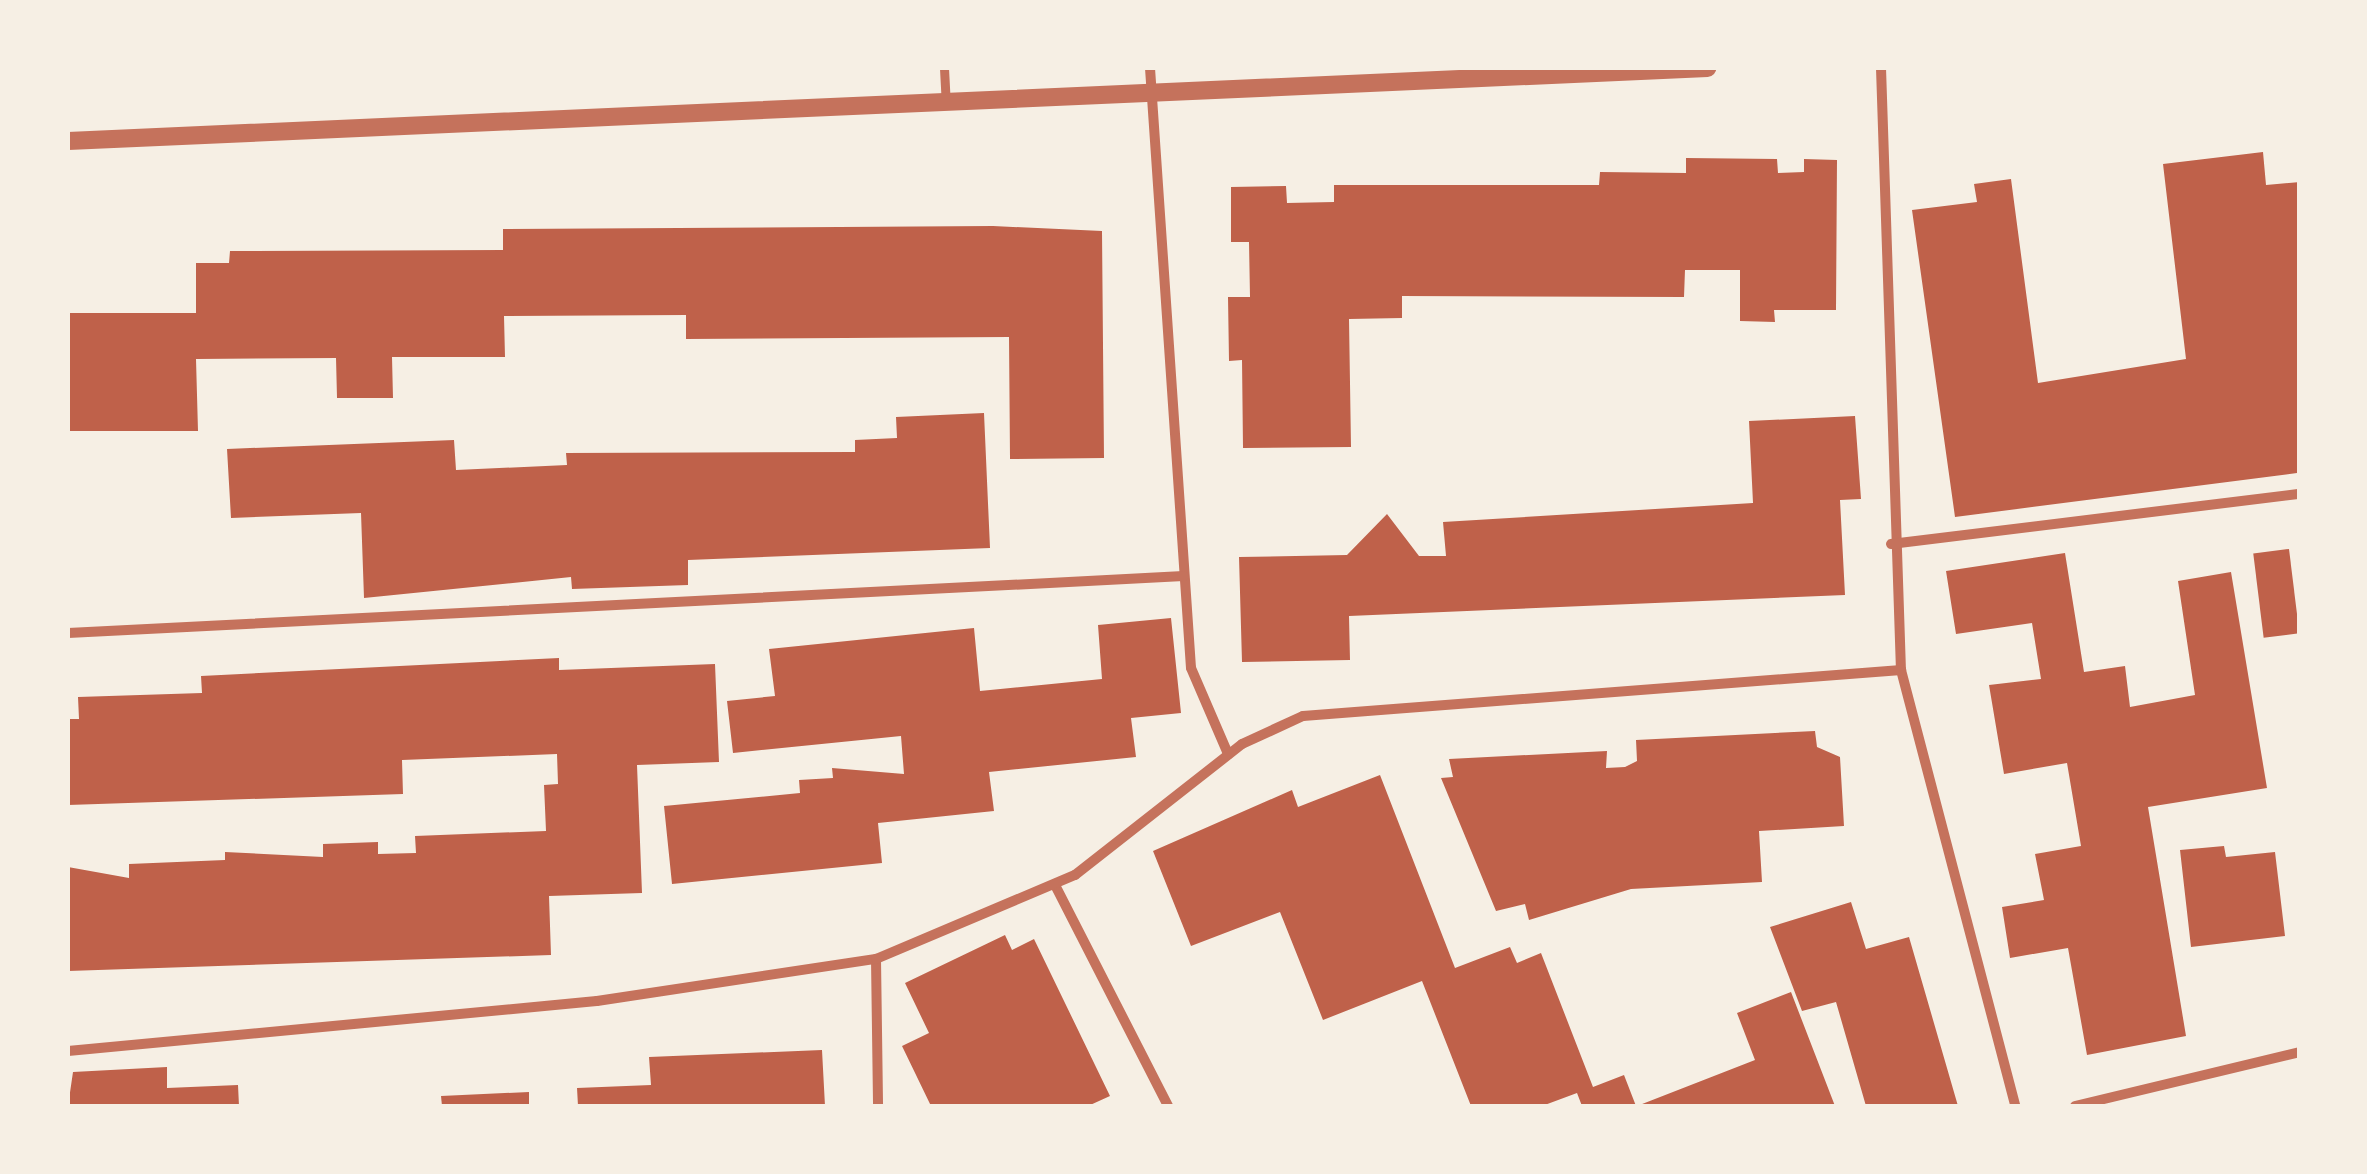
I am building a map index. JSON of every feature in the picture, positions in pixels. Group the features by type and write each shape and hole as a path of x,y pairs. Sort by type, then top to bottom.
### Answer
{"street":[{"path":"944,68 946,104"},
{"path":"1150,68 1191,668 1228,754"},
{"path":"68,141 1707,68"},
{"path":"1881,68 1891,544 1901,670 2015,1106"},
{"path":"1891,544 2300,494"},
{"path":"68,633 1184,576"},
{"path":"68,1051 597,1000 876,959 1054,886 1118,850 1228,754 1272,725 1312,715 1901,670"},
{"path":"1054,886 1168,1106"},
{"path":"876,959 878,1106"},
{"path":"2075,1106 2119,1101 2300,1052"}],"building":[{"path":"2263,152 2266,185 2300,182 2297,473 1955,517 1912,210 1977,202 1974,184 2011,179 2038,383 2186,359 2163,164"},
{"path":"1686,158 1777,159 1778,173 1804,172 1804,159 1837,160 1836,310 1774,310 1775,322 1740,321 1740,270 1685,270 1684,297 1402,296 1402,318 1349,319 1351,447 1243,448 1242,360 1229,361 1228,297 1250,297 1249,242 1231,242 1231,187 1286,186 1287,203 1334,202 1334,185 1599,185 1600,172 1686,173"},
{"path":"993,226 1102,231 1104,458 1010,459 1009,337 686,339 686,315 504,316 505,357 392,357 393,398 337,398 336,358 196,359 198,431 68,431 68,313 196,313 196,263 229,263 230,251 503,250 503,229"},
{"path":"984,413 990,548 688,560 688,585 572,589 571,577 364,598 361,513 231,518 227,449 454,440 456,470 567,465 566,453 855,452 855,440 897,438 896,417"},
{"path":"1855,416 1861,499 1840,500 1845,595 1349,616 1350,660 1242,662 1239,557 1347,555 1387,514 1419,556 1446,556 1443,522 1753,503 1749,421"},
{"path":"2289,549 2299,633 2264,638 2253,553"},
{"path":"2065,553 2084,672 2125,666 2130,707 2195,695 2178,581 2231,572 2267,788 2148,807 2186,1036 2087,1055 2068,948 2010,958 2002,907 2044,900 2035,854 2081,846 2067,763 2004,774 1989,685 2041,679 2032,623 1956,634 1946,571"},
{"path":"1171,618 1181,713 1131,718 1136,757 989,772 994,811 878,823 882,863 672,884 664,806 800,793 799,780 833,778 832,768 904,774 901,736 733,753 727,701 775,696 769,649 974,628 980,691 1102,679 1098,625"},
{"path":"559,658 559,670 715,664 719,762 637,765 642,893 549,896 551,955 68,971 68,867 129,878 129,864 225,860 225,852 323,857 323,844 378,842 378,854 416,853 415,836 546,831 544,785 558,784 557,754 402,760 403,794 68,805 68,719 79,719 78,697 202,693 201,676"},
{"path":"1815,731 1817,747 1840,757 1844,826 1759,831 1762,882 1631,889 1529,920 1525,904 1496,911 1441,778 1453,777 1449,759 1607,751 1606,768 1625,767 1637,761 1636,740"},
{"path":"1380,775 1455,968 1510,947 1517,963 1541,953 1593,1087 1624,1075 1636,1106 1582,1106 1577,1093 1542,1106 1471,1106 1422,981 1323,1020 1280,912 1191,946 1153,851 1292,790 1298,807"},
{"path":"2224,846 2226,857 2275,852 2285,936 2191,947 2180,850"},
{"path":"1851,902 1866,949 1909,937 1958,1106 1866,1106 1836,1002 1802,1011 1770,927"},
{"path":"1005,935 1012,950 1034,939 1110,1096 1088,1106 931,1106 902,1046 929,1033 905,983"},
{"path":"1791,992 1835,1106 1637,1106 1755,1060 1737,1013"},
{"path":"822,1050 825,1106 578,1106 577,1088 651,1085 649,1057"},
{"path":"167,1067 167,1088 238,1085 239,1106 68,1106 73,1072"},
{"path":"529,1092 529,1106 442,1106 441,1096"}]}
